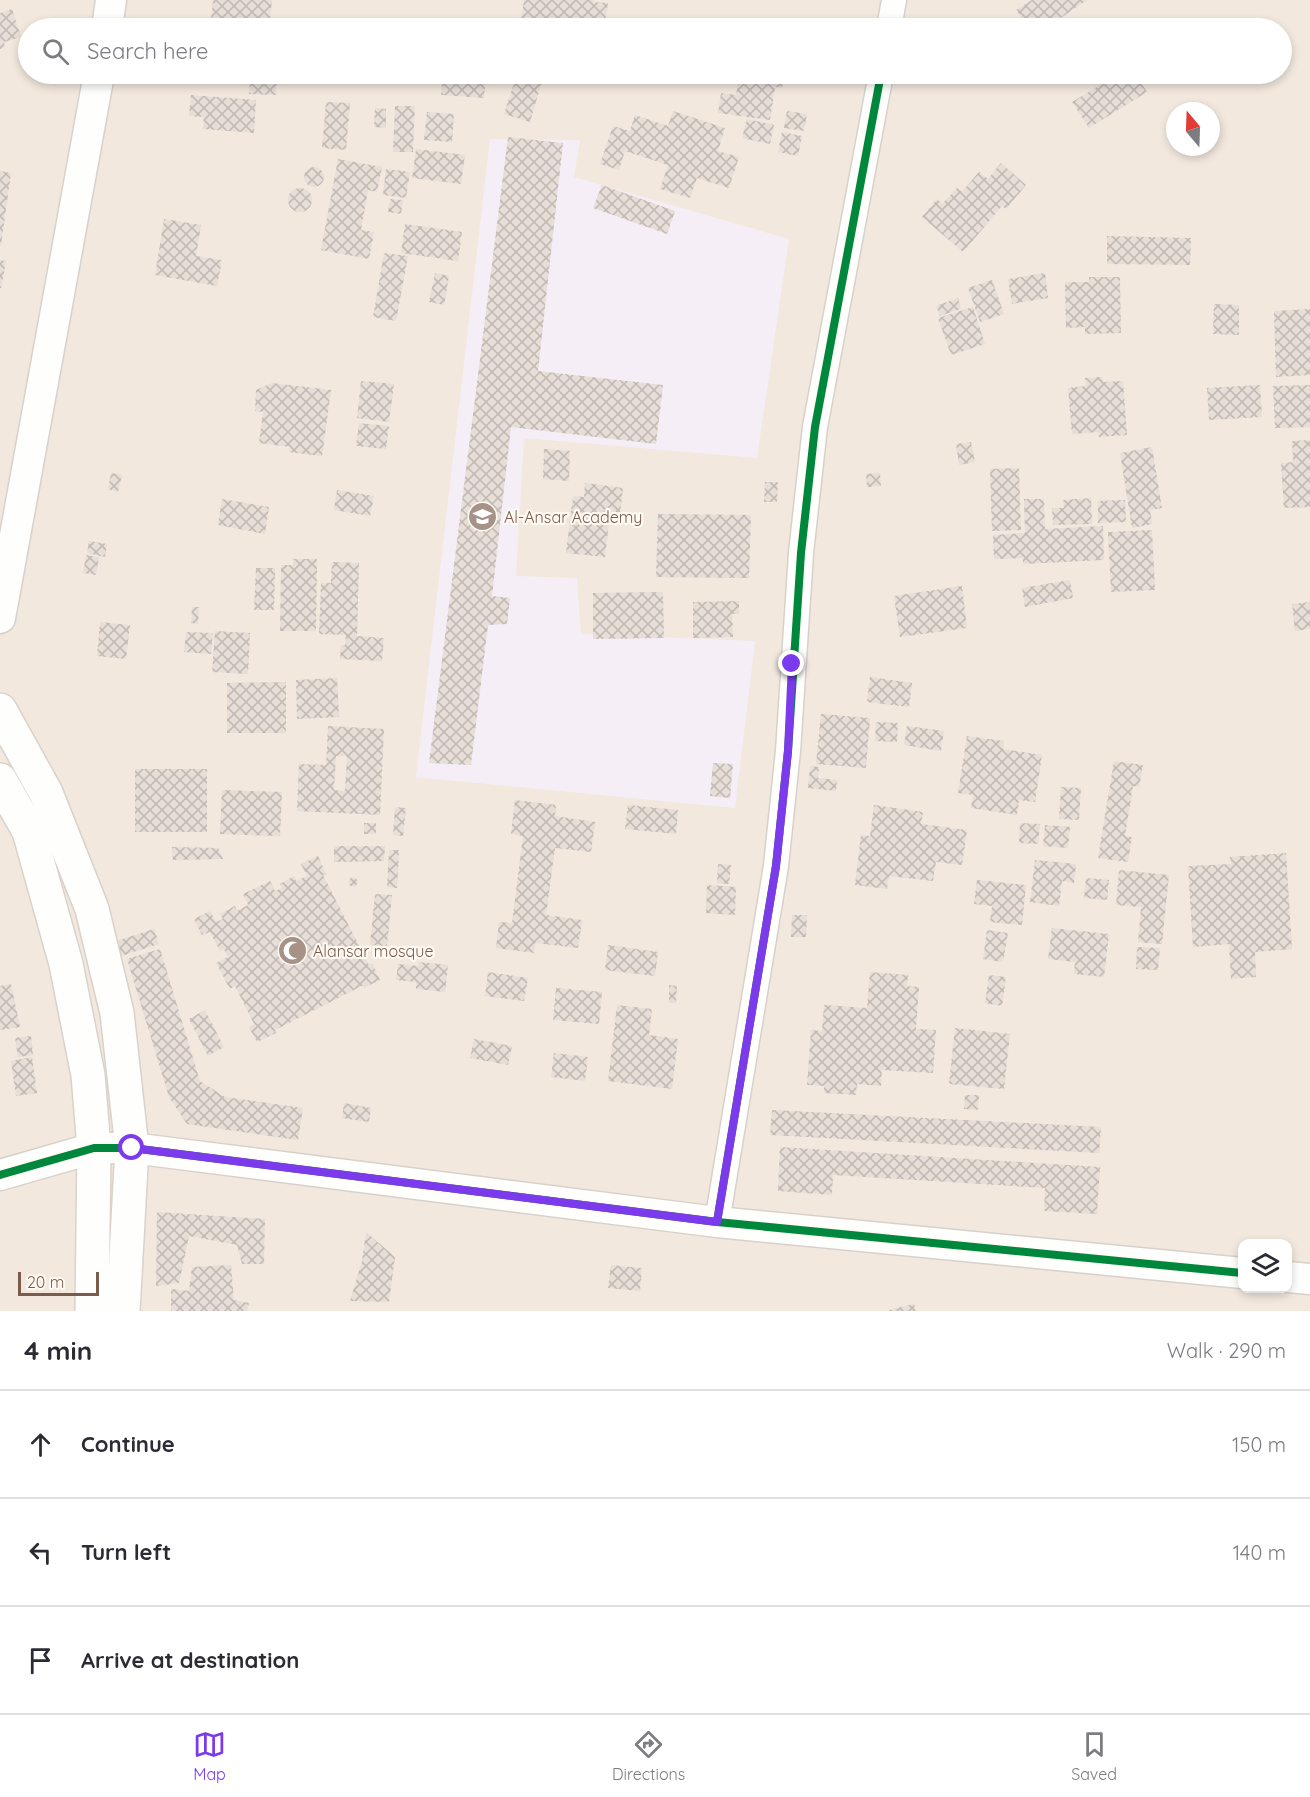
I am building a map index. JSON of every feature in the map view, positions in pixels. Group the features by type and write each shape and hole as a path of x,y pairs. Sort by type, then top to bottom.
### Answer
{"main road":[{"path":"0,710 46,793 92,909 117,1013 132,1148 123,1311"},
{"path":"0,780 29,831 66,964 88,1075 94,1148 92,1311"}],"street":[{"path":"108,18 111,0"},
{"path":"891,18 894,0"},
{"path":"0,618 97,84"},
{"path":"717,1222 776,866 788,751 801,553 815,427 878,84"},
{"path":"0,1175 94,1148 132,1148 717,1222 1238,1273"},
{"path":"1292,1277 1310,1279"}],"shaded area":[{"path":"0,0 1310,0 1310,1311 0,1311"},
{"name":"Al-Ansar Academy","path":"490,139 580,140 574,177 789,239 757,458 524,438 516,576 577,578 581,634 755,641 735,808 416,777"}],"building":[{"path":"213,0 272,0 270,18 211,18"},
{"path":"524,0 594,0 593,2 608,3 606,18 521,18"},
{"path":"1032,0 1087,0 1061,18 1022,18 1016,10"},
{"path":"12,9 18,28 18,38 4,42 5,47 0,49 0,13"},
{"path":"250,84 277,84 276,95 249,94"},
{"path":"442,84 485,84 484,98 441,95"},
{"path":"514,84 541,84 530,122 504,114"},
{"path":"738,84 783,84 782,88 775,87 770,120 718,113 721,93 736,95"},
{"path":"1102,84 1142,84 1147,92 1089,128 1072,102"},
{"path":"191,95 256,100 254,133 203,129 204,117 189,116"},
{"path":"326,102 350,103 346,150 322,148"},
{"path":"395,106 415,106 413,152 393,152"},
{"path":"375,108 386,109 386,128 374,127"},
{"path":"673,111 725,128 718,151 739,157 729,188 697,178 690,198 660,189 668,165 625,151 619,170 600,164 613,126 630,131 635,115 668,126"},
{"path":"787,111 807,114 804,131 784,128"},
{"path":"427,112 454,114 452,142 424,140"},
{"path":"747,119 774,125 770,144 742,138"},
{"path":"782,132 802,136 798,156 778,152"},
{"path":"508,137 563,143 538,371 663,385 656,444 511,427 492,596 510,598 507,624 488,625 471,765 429,763"},
{"path":"416,149 465,155 461,184 412,178"},
{"path":"338,159 382,167 377,192 368,190 361,230 374,232 369,259 321,250"},
{"path":"1001,163 1026,185 1006,209 1002,206 963,252 922,217 937,199 942,204 957,188 962,192 979,172 988,179"},
{"path":"314,167 321,170 324,177 321,184 314,187 307,184 304,177 307,170"},
{"path":"386,169 410,172 406,198 383,195"},
{"path":"0,171 11,173 1,245 0,245"},
{"path":"602,185 675,211 667,234 593,208"},
{"path":"300,188 308,192 312,200 308,208 300,212 292,208 288,200 292,192"},
{"path":"390,199 403,200 401,214 388,212"},
{"path":"164,219 201,225 196,256 222,260 217,286 155,275"},
{"path":"405,224 462,232 458,261 401,253"},
{"path":"1107,236 1191,238 1190,265 1107,264"},
{"path":"384,253 408,256 396,321 373,317"},
{"path":"0,260 6,261 1,288 0,288"},
{"path":"435,273 449,276 444,305 429,302"},
{"path":"1045,273 1048,298 1012,304 1008,279"},
{"path":"1089,277 1120,277 1121,333 1085,334 1085,327 1066,328 1065,282 1089,282"},
{"path":"992,280 1004,314 980,322 968,288"},
{"path":"958,298 961,309 940,316 936,306"},
{"path":"1214,304 1239,305 1239,335 1213,334"},
{"path":"973,307 985,344 951,355 938,318"},
{"path":"1310,309 1310,375 1276,377 1274,311"},
{"path":"1102,377 1103,382 1123,381 1127,435 1099,437 1098,432 1072,434 1068,388 1086,386 1085,378"},
{"path":"361,381 394,384 389,422 357,418"},
{"path":"272,383 331,390 322,456 289,452 290,447 259,443 263,412 255,411 256,390"},
{"path":"1260,385 1262,417 1209,420 1207,388"},
{"path":"1310,385 1310,427 1275,428 1273,386"},
{"path":"359,423 389,426 386,449 356,446"},
{"path":"1310,440 1310,507 1284,508 1281,463 1293,462 1292,441"},
{"path":"971,442 975,462 959,465 956,444"},
{"path":"1152,447 1162,508 1150,510 1152,524 1132,528 1120,453"},
{"path":"544,449 570,451 569,481 543,479"},
{"path":"1019,468 1021,530 992,531 990,469"},
{"path":"111,473 122,475 118,492 108,489"},
{"path":"880,473 881,486 867,487 866,474"},
{"path":"765,482 778,482 777,502 764,502"},
{"path":"585,483 623,488 619,524 609,523 605,557 566,553 573,496 584,497"},
{"path":"337,490 374,496 370,516 334,510"},
{"path":"1091,498 1092,524 1053,525 1052,508 1064,508 1063,500"},
{"path":"222,499 269,507 265,534 218,525"},
{"path":"1024,499 1044,499 1045,529 1103,526 1104,560 1023,564 1023,558 994,559 993,535 1025,533"},
{"path":"1125,500 1126,522 1098,523 1098,501"},
{"path":"658,514 751,515 749,578 656,577"},
{"path":"1152,530 1155,590 1111,592 1108,532"},
{"path":"89,541 107,544 105,557 87,553"},
{"path":"86,555 99,557 96,575 83,573"},
{"path":"293,559 317,559 316,631 280,631 281,565 293,565"},
{"path":"332,562 359,563 357,636 384,638 382,661 340,659 341,645 345,645 346,635 319,634 321,583 331,583"},
{"path":"256,568 275,568 274,610 254,610"},
{"path":"1070,580 1073,598 1025,607 1022,588"},
{"path":"962,586 967,628 900,637 894,596"},
{"path":"663,592 664,638 593,639 593,593"},
{"path":"739,601 739,614 732,614 733,637 693,638 693,602"},
{"path":"1310,602 1310,629 1295,631 1292,604"},
{"path":"192,607 199,607 198,624 191,623"},
{"path":"100,622 130,625 126,659 97,656"},
{"path":"215,631 250,633 248,674 212,672"},
{"path":"186,632 213,633 211,654 184,652"},
{"path":"870,677 912,683 909,707 867,702"},
{"path":"337,678 339,717 297,719 296,680"},
{"path":"286,682 286,733 227,733 227,683"},
{"path":"821,714 870,718 866,768 816,764"},
{"path":"876,722 898,723 897,742 875,741"},
{"path":"328,726 384,729 380,815 297,811 299,764 326,765","holes":["336,756 347,756 345,791 334,790"]},
{"path":"907,726 944,731 941,751 904,745"},
{"path":"967,736 1004,741 1003,749 1042,755 1035,802 1019,800 1017,815 971,808 973,795 958,793"},
{"path":"1114,761 1143,765 1139,787 1133,786 1125,836 1132,837 1128,862 1098,858"},
{"path":"713,763 733,764 730,798 710,796"},
{"path":"810,766 819,767 818,778 837,780 836,791 808,788"},
{"path":"135,769 207,769 207,832 135,832"},
{"path":"1061,787 1081,788 1079,820 1059,819"},
{"path":"222,790 282,792 280,836 220,834"},
{"path":"515,800 556,805 555,816 595,822 591,852 555,848 546,915 582,920 578,948 535,943 534,953 496,948 499,922 512,923 523,836 511,834"},
{"path":"628,805 678,810 676,834 625,829"},
{"path":"874,805 923,812 921,824 967,830 962,865 936,862 933,881 889,876 887,889 855,885 861,835 870,836"},
{"path":"395,807 406,808 403,836 393,835"},
{"path":"364,823 376,823 376,834 364,834"},
{"path":"1020,823 1040,824 1038,844 1019,843"},
{"path":"1045,825 1070,827 1068,848 1043,846"},
{"path":"334,846 385,846 384,861 334,862"},
{"path":"172,847 218,848 223,859 173,860"},
{"path":"389,850 399,850 397,888 387,887"},
{"path":"1286,853 1292,949 1255,952 1256,977 1231,979 1229,944 1193,947 1188,866 1231,864 1230,857"},
{"path":"318,856 326,874 323,875 369,965 372,963 380,980 364,988 364,985 275,1030 276,1033 257,1042 249,1027 254,1024 235,986 230,989 216,963 228,957 224,949 220,951 210,932 202,935 194,919 210,911 216,922 223,919 220,914 235,906 237,911 248,905 243,894 270,881 275,891 282,888 280,884 294,876 296,881 307,876 301,864"},
{"path":"1035,860 1076,864 1074,883 1062,881 1059,906 1030,902"},
{"path":"718,864 731,865 729,884 717,883"},
{"path":"1119,870 1169,875 1162,944 1138,942 1141,907 1116,905"},
{"path":"353,877 358,882 353,887 348,882"},
{"path":"1086,878 1109,880 1107,900 1084,898"},
{"path":"977,880 1026,885 1022,925 990,922 992,906 974,904"},
{"path":"707,885 736,887 735,915 706,913"},
{"path":"375,894 392,895 387,946 370,945"},
{"path":"792,915 807,915 806,937 791,937"},
{"path":"1052,928 1109,934 1104,977 1074,974 1075,962 1048,959"},
{"path":"154,929 159,944 121,956 116,941"},
{"path":"987,930 1008,933 1003,962 983,959"},
{"path":"608,945 658,952 655,976 605,970"},
{"path":"1137,947 1160,948 1158,970 1136,969"},
{"path":"160,949 200,1081 225,1097 303,1108 298,1140 187,1124 169,1097 127,959"},
{"path":"419,962 448,965 445,992 416,989 416,982 396,980 398,964 418,966"},
{"path":"488,972 528,978 524,1001 485,996"},
{"path":"870,972 908,975 907,986 919,987 916,1029 936,1030 933,1073 882,1070 881,1086 857,1084 856,1095 824,1093 824,1086 807,1085 811,1030 822,1031 824,1005 867,1008"},
{"path":"989,975 1006,977 1002,1006 985,1003"},
{"path":"11,984 20,1027 0,1030 0,986"},
{"path":"669,985 677,986 676,1003 669,1003"},
{"path":"556,988 602,992 599,1024 553,1020"},
{"path":"617,1005 652,1009 649,1035 678,1039 672,1089 608,1081"},
{"path":"205,1010 224,1047 208,1056 189,1019"},
{"path":"955,1028 1010,1034 1004,1089 949,1084"},
{"path":"31,1036 33,1055 18,1057 15,1038"},
{"path":"474,1039 512,1046 508,1065 470,1058"},
{"path":"554,1053 588,1057 585,1081 551,1077"},
{"path":"32,1057 37,1093 16,1096 11,1061"},
{"path":"965,1095 979,1095 978,1110 964,1109"},
{"path":"344,1103 371,1108 369,1122 342,1118"},
{"path":"772,1110 1101,1127 1099,1153 770,1135"},
{"path":"780,1147 1100,1167 1097,1214 1044,1211 1045,1188 833,1175 832,1195 778,1191"},
{"path":"157,1212 265,1219 264,1264 242,1264 237,1245 189,1236 179,1283 156,1286"},
{"path":"366,1232 395,1257 389,1302 350,1301 362,1261"},
{"path":"231,1265 234,1300 249,1303 247,1311 171,1311 171,1289 189,1291 192,1267"},
{"path":"611,1265 642,1268 640,1291 608,1288"},
{"path":"914,1304 916,1311 889,1311 889,1310"}],"cycle path":[{"path":"717,1222 776,866 788,751 801,553 815,427 879,84"},
{"path":"0,1175 94,1148 132,1148 717,1222 1238,1273"}],"place":[{"name":"Al-Ansar Academy","path":"483,517"},
{"name":"Alansar mosque","path":"292,951"}],"route":[{"path":"132,1148 717,1222 776,866 788,751 792,664"}]}
